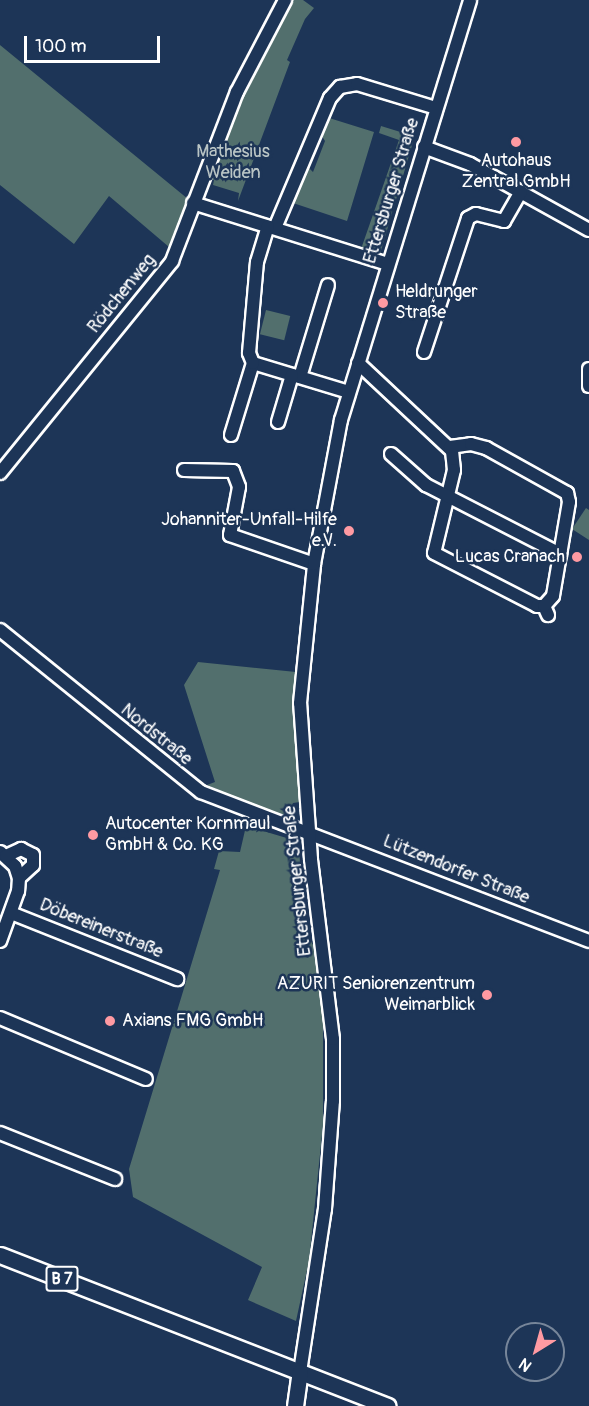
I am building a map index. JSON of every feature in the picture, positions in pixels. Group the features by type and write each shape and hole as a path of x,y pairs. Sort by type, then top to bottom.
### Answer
{"main road":[{"name":"B 7","path":"0,1255 388,1406"},
{"path":"295,1406 300,1372"}],"street":[{"name":"Rödchenweg","path":"0,473 172,261 237,92 285,0"},
{"name":"Ettersburger Straße","path":"300,1372 325,1209 333,1101 332,1021 309,832 300,703 314,564 333,449 470,0"},
{"path":"231,435 253,363 249,352 257,262 326,106 340,87 357,84 436,108"},
{"path":"424,147 470,164 589,230"},
{"path":"424,352 468,218 476,214 504,220 521,192"},
{"path":"193,203 388,264"},
{"path":"278,422 328,285"},
{"path":"253,363 349,392"},
{"path":"358,363 450,447 454,470 435,552 546,611 553,596 569,502 564,489 486,447 471,444 450,447"},
{"path":"589,369 589,386"},
{"path":"391,454 426,485 560,554"},
{"path":"184,470 233,471 239,488 230,535 314,564"},
{"name":"Nordstraße","path":"0,630 201,792 228,806 309,832"},
{"name":"Lützendorfer Straße","path":"309,832 589,941"},
{"name":"Döbereinerstraße","path":"0,940 12,913 19,878 33,865 33,855 21,849 3,854"},
{"path":"3,854 19,878"},
{"name":"Döbereinerstraße","path":"12,913 177,979"},
{"path":"0,1018 146,1079"},
{"path":"0,1132 115,1179"}],"green space":[{"name":"Mathesius Weiden","path":"291,0 303,0 314,8 305,19 287,60 290,62 238,201 239,193 213,185 214,180 207,178 258,59"},
{"path":"0,45 188,199 169,247 109,196 74,244 0,185"},
{"path":"326,117 374,132 347,221 290,202 306,165 313,172 325,141 320,133"},
{"path":"381,126 407,134 405,139 413,142 380,254 361,249 399,140 379,133"},
{"path":"266,310 290,316 284,340 260,334"},
{"path":"586,508 589,510 589,540 572,529"},
{"path":"198,662 296,672 300,802 293,803 288,814 272,814 207,785 215,782 184,685"},
{"path":"246,826 290,839 299,847 304,928 313,945 323,1019 323,1125 309,1261 296,1321 248,1300 262,1267 133,1197 129,1169 220,870 214,869 219,851 240,852"}],"place":[{"name":"Autohaus Zentral GmbH","path":"516,142"},
{"name":"Heldrunger Straße","path":"383,303"},
{"name":"Johanniter-Unfall-Hilfe e.V.","path":"349,531"},
{"name":"Lucas Cranach","path":"577,557"},
{"name":"Autocenter Kornmaul GmbH & Co. KG","path":"93,835"},
{"name":"AZURIT Seniorenzentrum Weimarblick","path":"487,995"},
{"name":"Axians FMG GmbH","path":"110,1021"}]}
